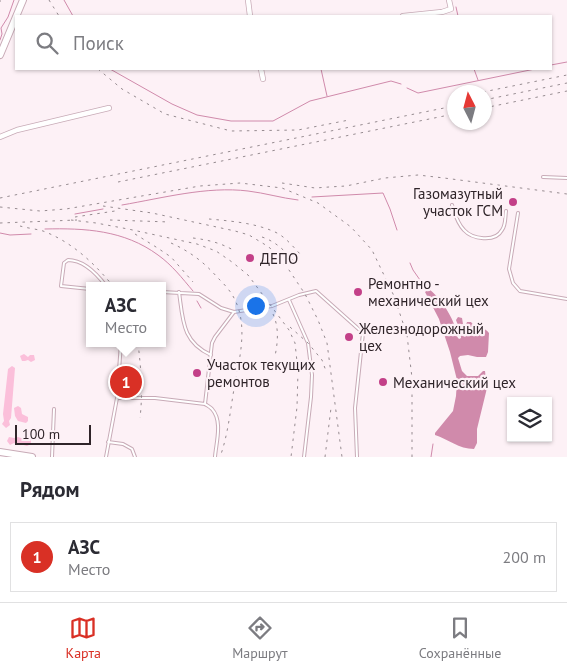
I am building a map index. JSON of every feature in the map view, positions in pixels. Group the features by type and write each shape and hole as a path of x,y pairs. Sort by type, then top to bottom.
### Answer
{"main road":[{"path":"17,15 23,0"},
{"path":"0,55 15,19"},
{"path":"0,452 32,457"}],"street":[{"path":"248,0 250,15"},
{"path":"413,15 442,12 451,9 449,0"},
{"path":"261,70 263,79"},
{"path":"0,137 17,130 109,108"}],"lane":[{"path":"543,177 567,178"},
{"path":"452,205 457,220 464,230 480,238 489,238 501,233 504,228 506,211"},
{"path":"518,213 509,269 513,283 520,291 567,299"},
{"path":"86,289 61,286 64,262 68,260 79,261 99,276 103,282"},
{"path":"166,292 199,294 221,308 234,312 261,308 316,291 363,333 355,408 357,457"},
{"path":"179,292 185,329 191,340 201,351 210,355"},
{"path":"290,300 308,343 312,375 304,457"},
{"path":"205,404 214,336 234,312"},
{"path":"106,457 117,398 121,347"},
{"path":"117,398 155,398 205,404 212,409 218,425 215,457"},
{"path":"52,457 54,410"},
{"path":"108,442 123,444 132,449 135,457"}],"shaded area":[{"path":"429,289 447,309 459,339 461,338 460,331 456,320 458,317 462,318 462,334 465,337 467,335 467,322 471,322 475,327 483,328 489,333 486,357 468,355 458,358 462,371 467,376 478,376 485,371 487,388 477,429 477,443 474,449 458,446 435,435 453,411 457,380 439,319 425,292"},
{"path":"24,354 28,357 34,355 35,360 31,362 28,360 22,361 20,356"},
{"path":"12,366 15,368 11,418 9,421 10,425 6,428 2,424 4,421 3,414 8,369"},
{"path":"18,406 21,408 22,414 28,417 26,423 18,421 15,416 14,408"},
{"path":"9,437 28,439 31,440 31,444 27,446 14,443 10,445 7,441"}],"waterway":[{"path":"0,40 1,28 8,17 14,0"},
{"path":"64,0 72,15"},
{"path":"456,7 458,15"},
{"path":"552,65 567,62"},
{"path":"112,70 172,104 197,115 231,121 273,121 310,101 391,81 401,84"},
{"path":"321,70 327,96"},
{"path":"474,70 478,80"},
{"path":"407,88 418,93 530,70"},
{"path":"122,205 201,191 217,190 248,191 298,200"},
{"path":"312,197 383,193 397,230"},
{"path":"75,214 103,209"},
{"path":"45,229 89,230 132,240 163,259 193,291"},
{"path":"0,233 10,235 31,234"},
{"path":"410,263 427,290"},
{"path":"197,301 201,308"},
{"path":"431,457 433,444"}],"railway":[{"path":"49,0 58,15"},
{"path":"99,70 122,89 165,114 231,131 298,130 349,120"},
{"path":"492,90 567,75"},
{"path":"492,98 567,83"},
{"path":"492,106 567,91"},
{"path":"0,198 447,107"},
{"path":"118,182 447,115"},
{"path":"282,183 315,188 346,186 385,178 418,175 567,194"},
{"path":"0,207 40,211 66,209 200,186 240,183 282,188 318,203 351,227 372,250 394,296 407,335 412,378 412,457"},
{"path":"103,206 152,213 235,231 249,235 269,247 289,270 305,294 327,343 342,457"},
{"path":"75,217 115,211"},
{"path":"209,219 259,226 275,232 290,243 302,256"},
{"path":"71,220 128,229 197,244 216,251 248,275 289,330 295,343 298,371 297,407 291,457"},
{"path":"0,223 77,220"},
{"path":"110,220 170,222"},
{"path":"20,226 43,231 64,241 90,261 109,282"},
{"path":"135,234 171,257 193,282"},
{"path":"262,237 281,248 296,264"},
{"path":"193,238 215,242 235,251"},
{"path":"171,243 190,253 207,266 228,289 239,309 242,343 227,432 220,457"},
{"path":"273,314 277,335 275,356"},
{"path":"290,327 308,343 322,360 326,371"},
{"path":"138,347 141,381 140,418"},
{"path":"325,457 331,408"}],"place":[{"name":"Газомазутный участок ГСМ","path":"513,202"},
{"name":"ДЕПО","path":"250,258"},
{"name":"Ремонтно - механический цех","path":"358,292"},
{"name":"Железнодорожный цех","path":"349,337"},
{"name":"Участок текущих ремонтов","path":"197,373"},
{"name":"АЗС","path":"126,382"},
{"name":"Механический цех","path":"383,382"}]}
